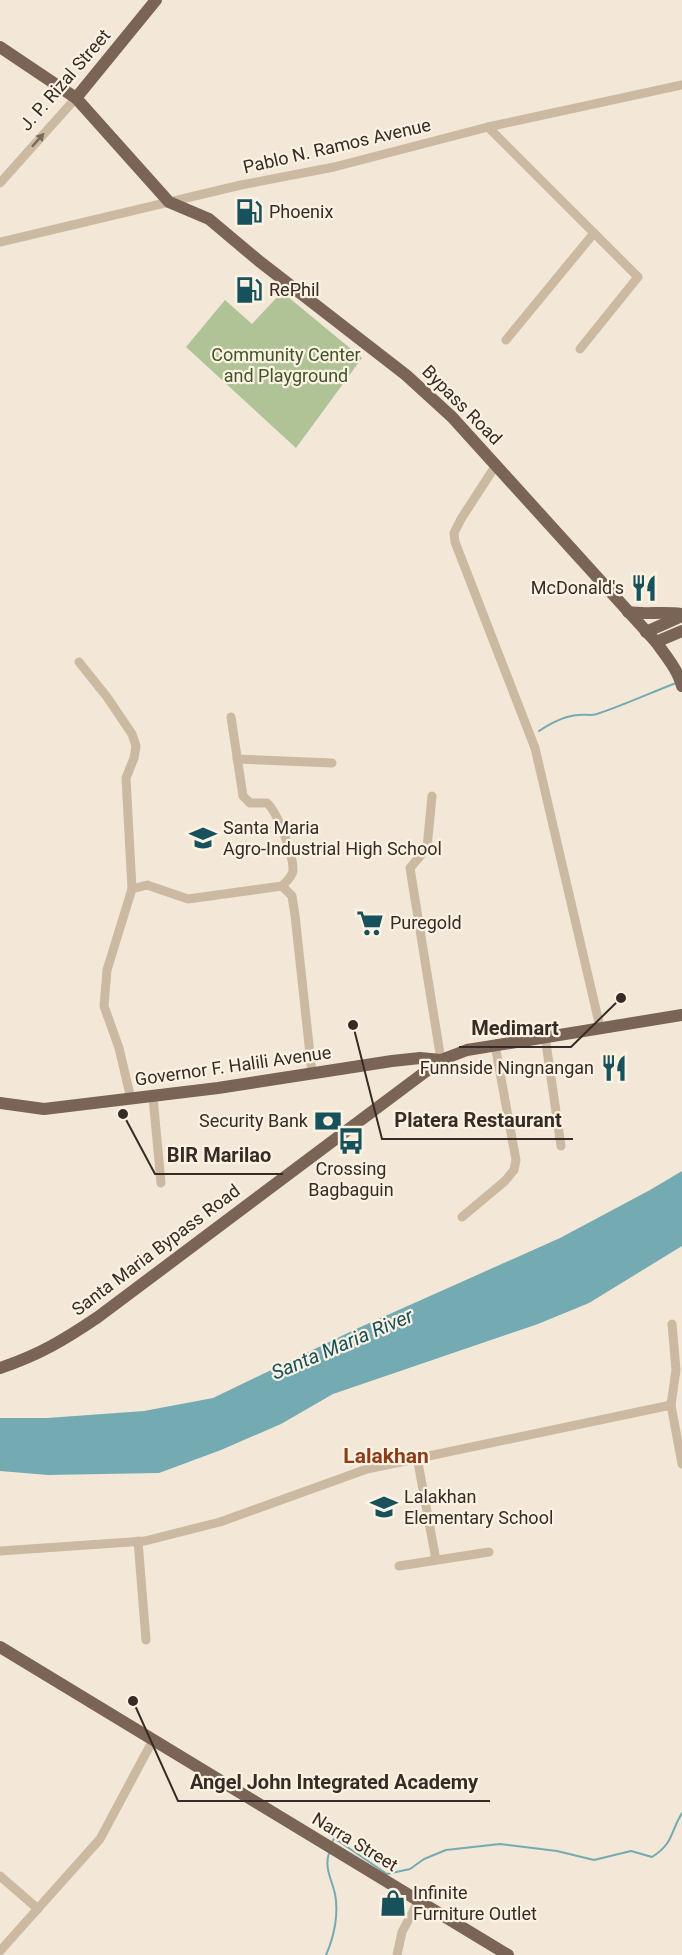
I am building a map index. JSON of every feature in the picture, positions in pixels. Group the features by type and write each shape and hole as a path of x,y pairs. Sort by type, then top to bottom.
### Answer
{"main road":[{"name":"J. P. Rizal Street","path":"76,98 156,0"},
{"path":"0,47 76,98 169,202"},
{"name":"Bypass Road","path":"169,202 209,219 259,261 406,375 452,417 656,642 681,682"},
{"path":"628,612 641,614 670,612 682,615"},
{"path":"646,632 682,615"},
{"path":"656,642 682,631"},
{"name":"Governor F. Halili Avenue","path":"0,1103 44,1109 153,1097 420,1058 441,1060 467,1050 682,1015"},
{"name":"Santa Maria Bypass Road","path":"0,1368 31,1358 98,1317 441,1060"},
{"name":"Narra Street","path":"0,1647 508,1955"}],"street":[{"name":"Pablo N. Ramos Avenue","path":"0,242 241,185 334,167 488,127 682,85"},
{"name":"J. P. Rizal Street","path":"0,183 76,98"},
{"path":"488,127 638,277 580,349"},
{"path":"506,340 594,233"},
{"path":"496,465 461,519 454,533 455,542 535,748 600,1027"},
{"path":"79,662 107,697 132,734 136,746 126,778 132,889 107,970 104,1006 119,1048 131,1099"},
{"path":"132,889 147,885 188,899 282,886 290,878 293,871 282,827 273,809 267,803 250,803 243,796 231,717"},
{"path":"237,759 332,763"},
{"path":"432,796 427,848 410,868 441,1060"},
{"path":"282,886 291,896 295,915 312,1073"},
{"path":"545,1036 561,1146"},
{"path":"462,1216 505,1180 514,1170 516,1160 495,1045"},
{"path":"153,1097 161,1183"},
{"path":"672,1324 676,1370 671,1405 682,1464"},
{"path":"0,1551 138,1541 220,1521 367,1469 671,1405"},
{"path":"417,1457 436,1560"},
{"path":"138,1541 147,1640"},
{"path":"399,1566 489,1552"},
{"path":"0,1952 100,1839 153,1740"},
{"path":"0,1876 38,1909"},
{"path":"397,1955 402,1932 418,1902"}],"green space":[{"name":"Community Center and Playground","path":"282,292 362,358 296,448 186,347 225,300 252,324"}],"water":[{"name":"Santa Maria River","path":"682,1171 682,1246 589,1303 538,1324 333,1394 281,1424 159,1473 48,1475 0,1471 0,1418 47,1418 144,1411 213,1398 356,1329 560,1238"}],"waterway":[{"path":"539,731 563,718 597,714 676,683"},
{"path":"332,1843 334,1838 387,1874 410,1869 424,1859 446,1850 500,1844 557,1851 594,1860 631,1851 652,1857 668,1842 682,1813"},
{"path":"326,1955 336,1917 335,1894 328,1869 329,1853"}],"place":[{"name":"Phoenix","path":"249,212"},
{"name":"RePhil","path":"249,290"},
{"name":"McDonald's","path":"644,588"},
{"name":"Santa Maria Agro-Industrial High School","path":"203,838"},
{"name":"Puregold","path":"370,923"},
{"name":"Medimart","path":"621,998"},
{"name":"Platera Restaurant","path":"353,1025"},
{"name":"Funnside Ningnangan","path":"614,1068"},
{"name":"BIR Marilao","path":"123,1114"},
{"name":"Security Bank","path":"328,1121"},
{"name":"Crossing Bagbaguin","path":"351,1141"},
{"name":"Lalakhan Elementary School","path":"384,1507"},
{"name":"Angel John Integrated Academy","path":"133,1701"},
{"name":"Infinite Furniture Outlet","path":"393,1903"}],"district":[{"name":"Lalakhan","path":"386,1456"}]}
